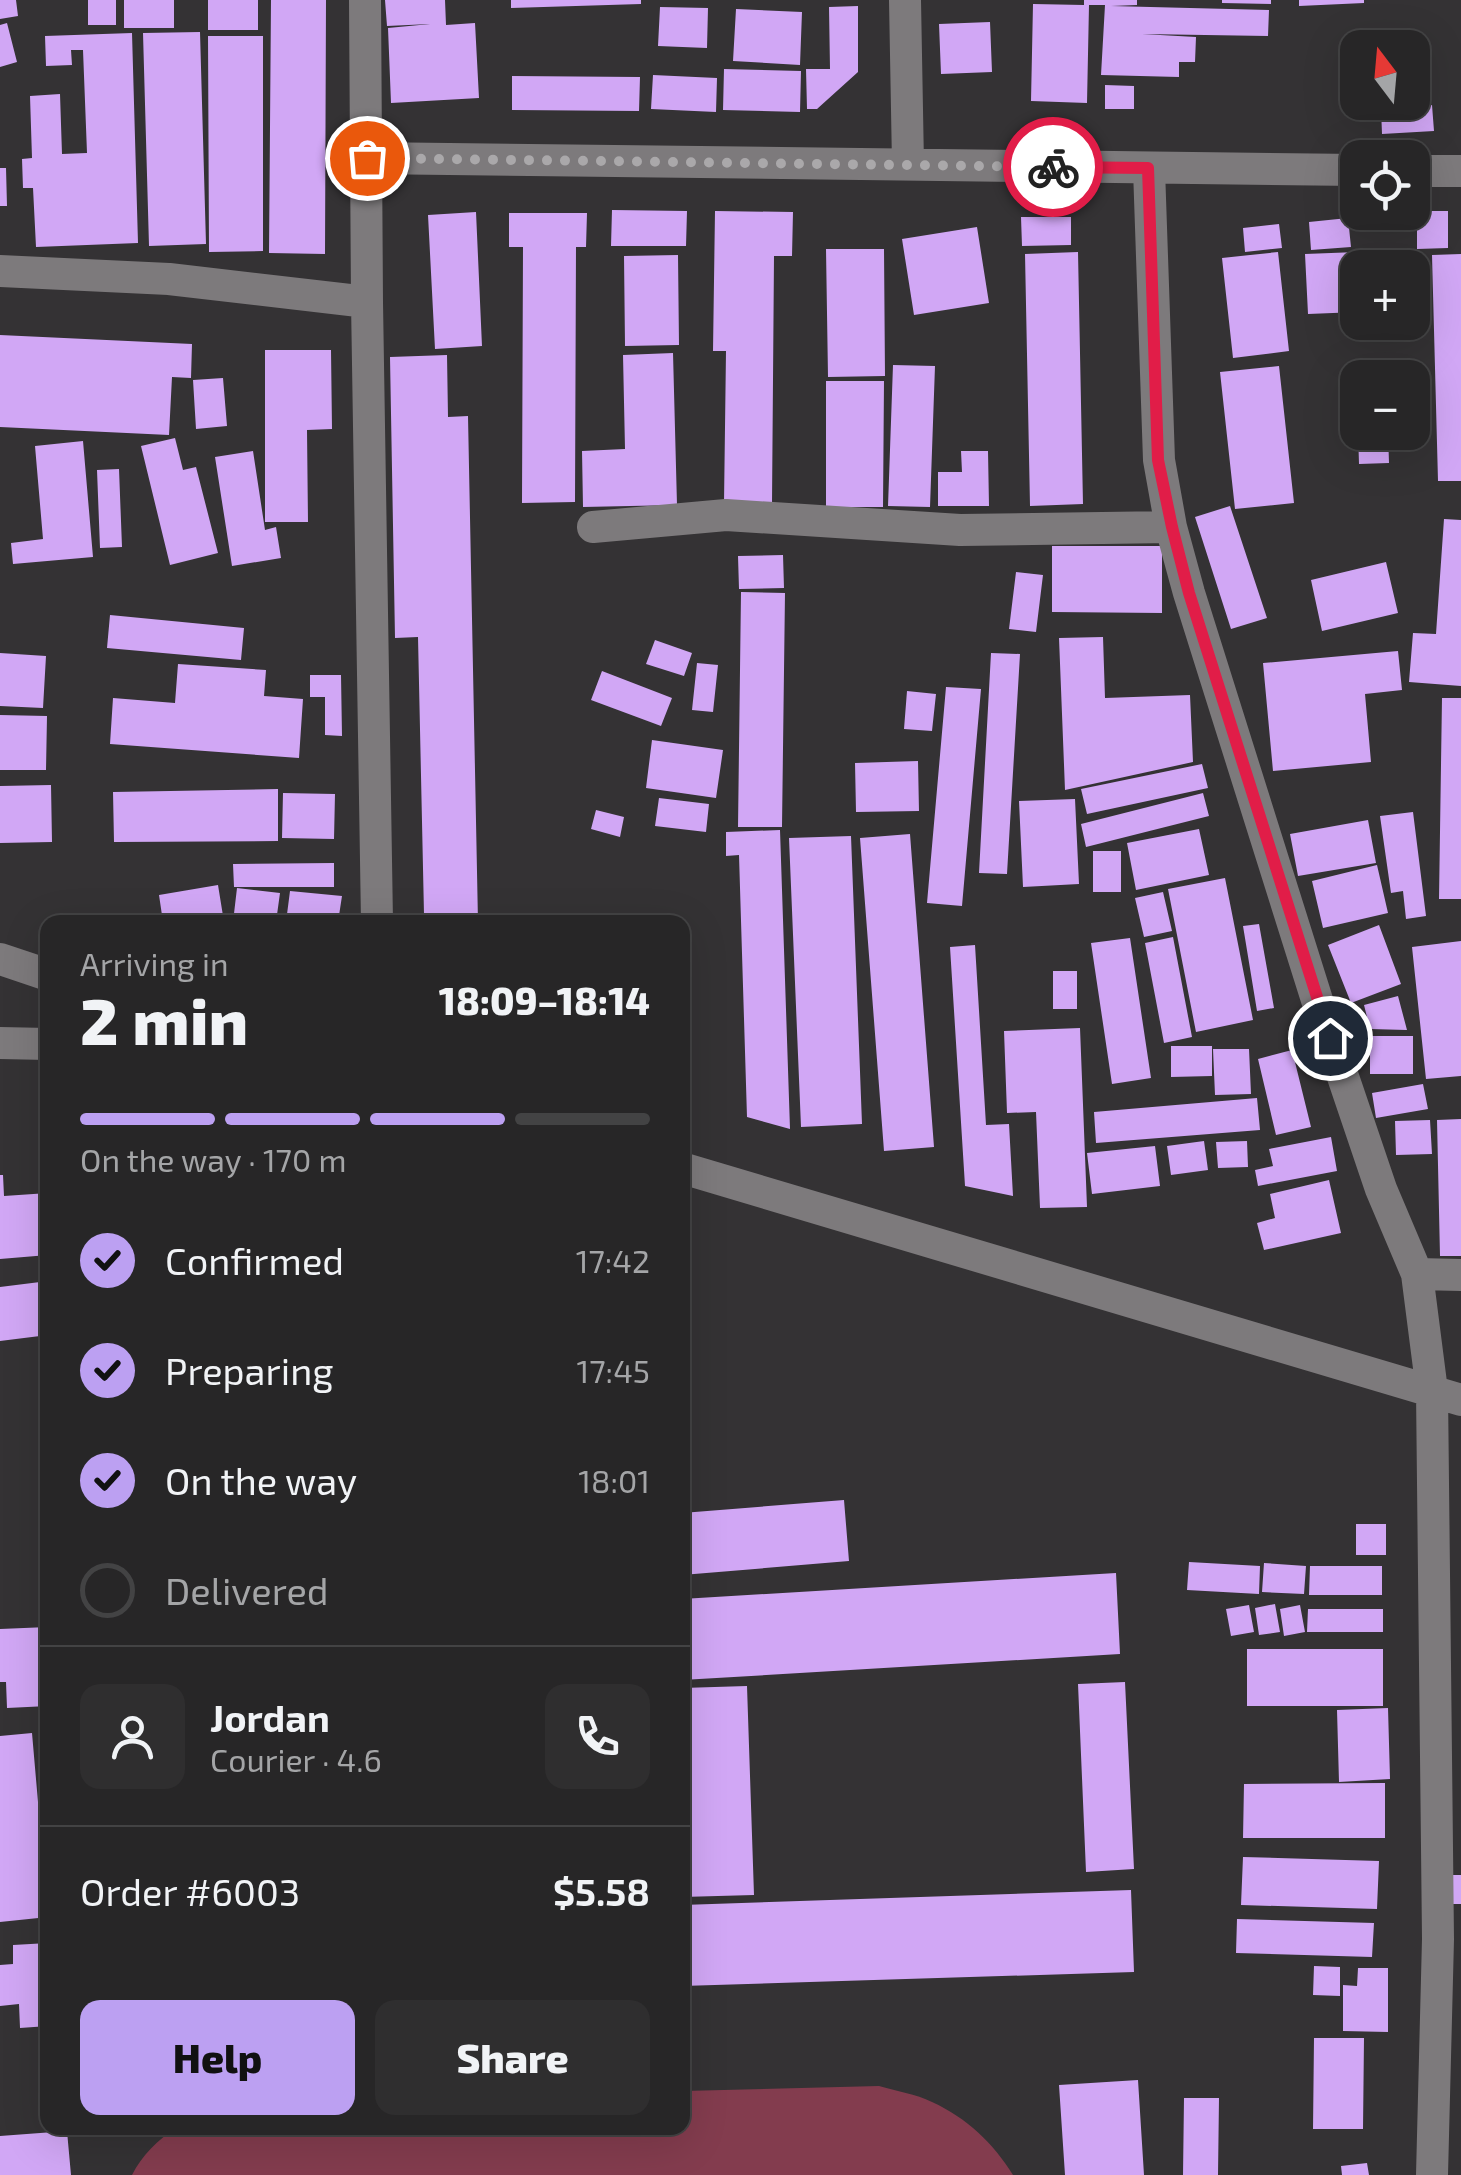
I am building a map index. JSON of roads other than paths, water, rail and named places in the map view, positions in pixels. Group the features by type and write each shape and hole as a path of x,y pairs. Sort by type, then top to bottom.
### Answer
{"street":[{"path":"365,0 377,915"},
{"path":"905,0 908,164"},
{"path":"367,158 1340,170"},
{"path":"1148,168 1158,460 1172,527 1189,593 1317,1000 1380,1189 1417,1274 1447,1395 1432,1494 1450,1939 1432,2175"},
{"path":"1430,171 1461,171"},
{"path":"0,271 168,279 367,302"},
{"path":"593,528 726,515 960,530 1172,527"},
{"path":"0,959 40,972"},
{"path":"0,1043 40,1044"},
{"path":"690,1170 1447,1395"},
{"path":"1417,1274 1461,1275"}]}
